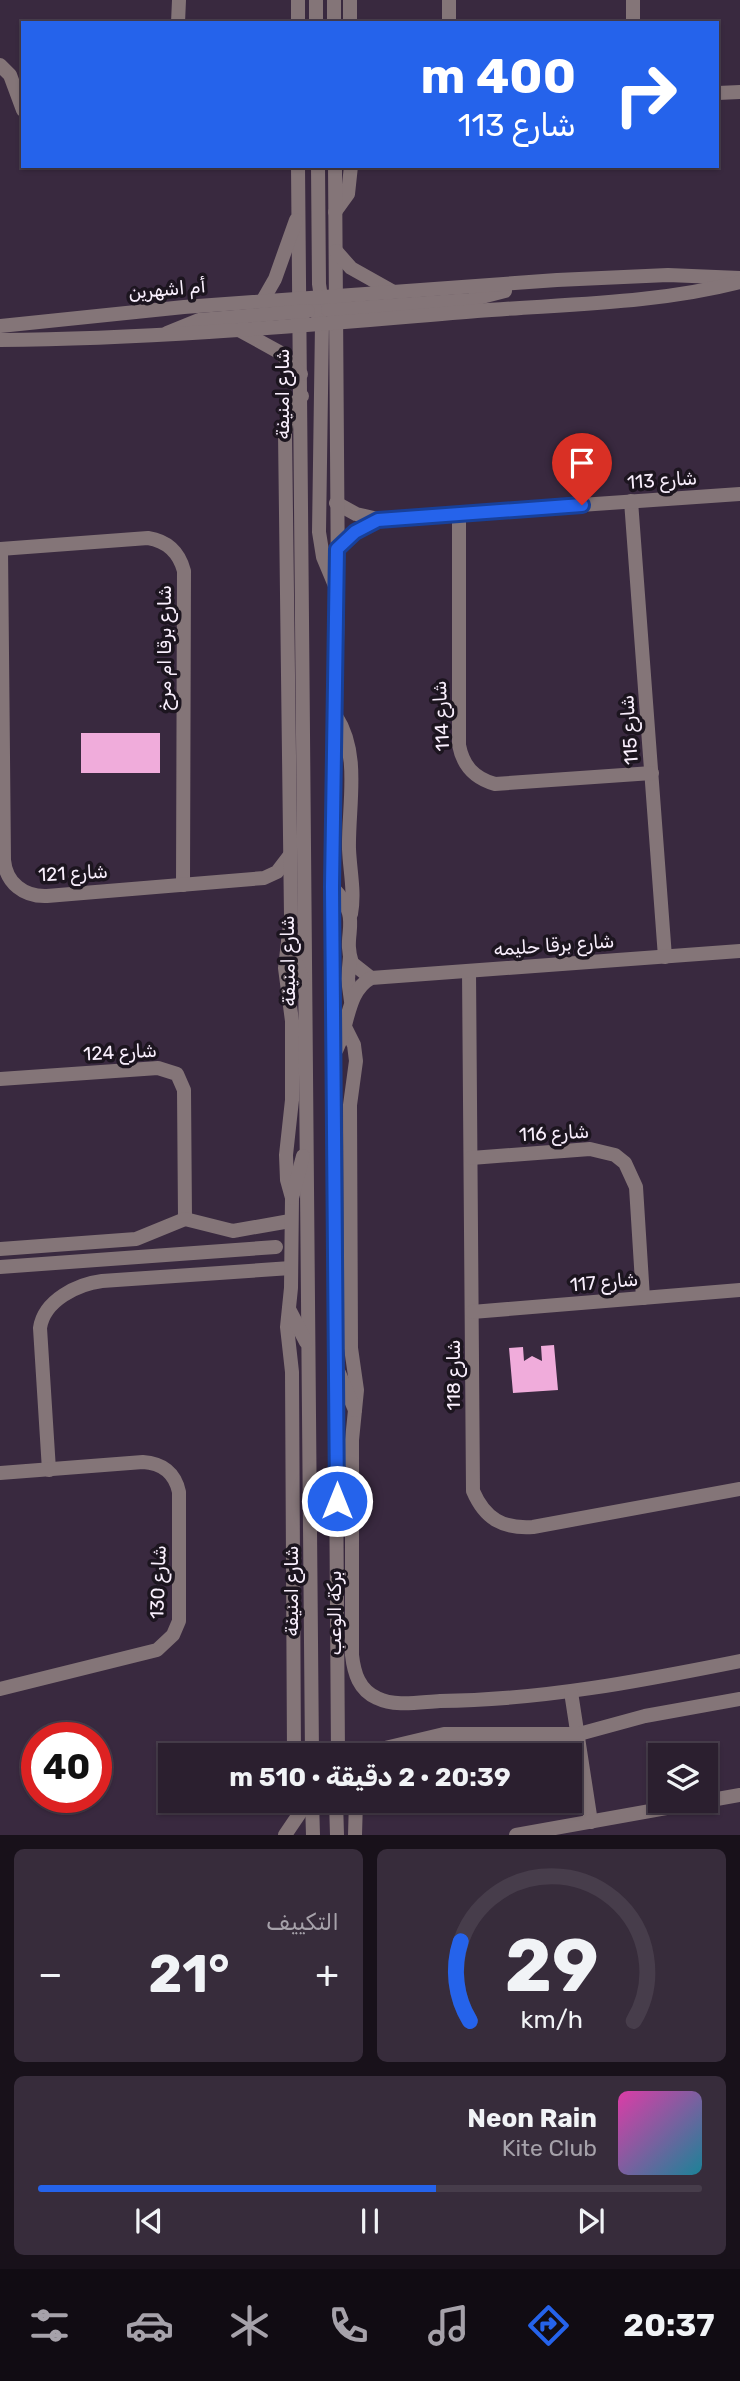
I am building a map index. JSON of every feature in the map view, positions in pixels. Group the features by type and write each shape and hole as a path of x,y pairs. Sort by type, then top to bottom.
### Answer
{"street":[{"path":"178,21 179,0"},
{"path":"298,0 298,21"},
{"path":"316,0 317,21"},
{"path":"334,0 334,21"},
{"path":"350,21 351,0"},
{"path":"449,0 449,21"},
{"path":"633,0 634,21"},
{"path":"0,65 10,75 21,105"},
{"path":"719,93 740,92"},
{"name":"شارع امنيفة","path":"298,168 302,396 297,835 307,991 312,1743"},
{"path":"318,168 336,503 338,593 332,887 338,1743"},
{"path":"335,168 336,251 326,309 319,532 323,557 338,593"},
{"path":"335,212 348,194 351,168"},
{"path":"262,300 275,279 299,212"},
{"path":"336,251 351,268 394,292"},
{"path":"326,309 394,292 631,276 740,280"},
{"path":"326,309 677,294 740,280"},
{"path":"326,309 470,300 520,285"},
{"name":"أم اشهرين","path":"0,326 262,300 301,312 326,309"},
{"name":"أم اشهرين","path":"0,341 242,331 301,312 326,309"},
{"path":"163,335 199,320 301,312"},
{"path":"242,331 279,352 301,374"},
{"name":"شارع 113","path":"336,503 356,514 378,520 740,494"},
{"name":"شارع 115","path":"631,501 665,957"},
{"name":"شارع 114","path":"458,514 459,746 464,763 486,782 504,785 652,773"},
{"name":"شارع 113","path":"337,549 355,532 378,520"},
{"name":"شارع برقا ام مرخ","path":"1,549 148,538 165,543 182,563 183,885"},
{"name":"شارع 121","path":"1,549 4,860 7,874 17,887 39,896 264,878"},
{"path":"336,716 345,734 350,757 349,848 354,891 348,979 352,1003"},
{"path":"290,902 264,878 277,872 290,855 297,835"},
{"path":"290,855 285,968 292,1021 292,1100 286,1168 292,1198"},
{"path":"332,887 344,899 351,915"},
{"path":"288,942 307,991"},
{"name":"شارع برقا حليمه","path":"371,978 740,951"},
{"path":"334,1054 346,1029 359,987 371,978 356,968 350,957"},
{"name":"شارع 118","path":"469,971 473,1491 479,1506 490,1517 509,1526 533,1527 740,1489"},
{"name":"بركة الوعب","path":"346,1029 355,1045 356,1060 350,1105 351,1348 356,1378 352,1440 352,1655 353,1669 362,1687 376,1698 393,1703 505,1700 571,1692 740,1661"},
{"name":"شارع 124","path":"0,1079 158,1068 177,1074 184,1090 186,1219"},
{"path":"294,1743 292,1372 287,1327 292,1198 309,1138"},
{"name":"شارع 116","path":"471,1158 590,1149 615,1155 625,1163 636,1187 643,1298"},
{"path":"0,1249 136,1239 186,1219 233,1231 290,1221"},
{"path":"0,1267 276,1247"},
{"path":"49,1470 40,1328 46,1311 62,1297 91,1282 291,1268"},
{"name":"شارع 117","path":"472,1312 740,1290"},
{"path":"289,1309 308,1347"},
{"path":"337,1366 355,1410"},
{"name":"شارع 130","path":"0,1473 150,1463 170,1473 179,1492 179,1621 169,1641 150,1653 0,1689"},
{"path":"571,1692 591,1822"},
{"path":"412,1743 444,1734 579,1734 646,1716 740,1699"},
{"path":"516,1835 740,1795"},
{"path":"290,1830 302,1813"},
{"path":"311,1813 313,1835"},
{"path":"336,1813 337,1835"},
{"path":"355,1835 356,1813"}],"building":[{"path":"81,733 160,733 160,773 81,773"},
{"path":"554,1345 558,1390 513,1393 509,1348 523,1347 524,1361 532,1356 542,1361 541,1346"}],"route":[{"path":"337,1501 332,887 337,549 355,532 378,520 582,505"}]}
